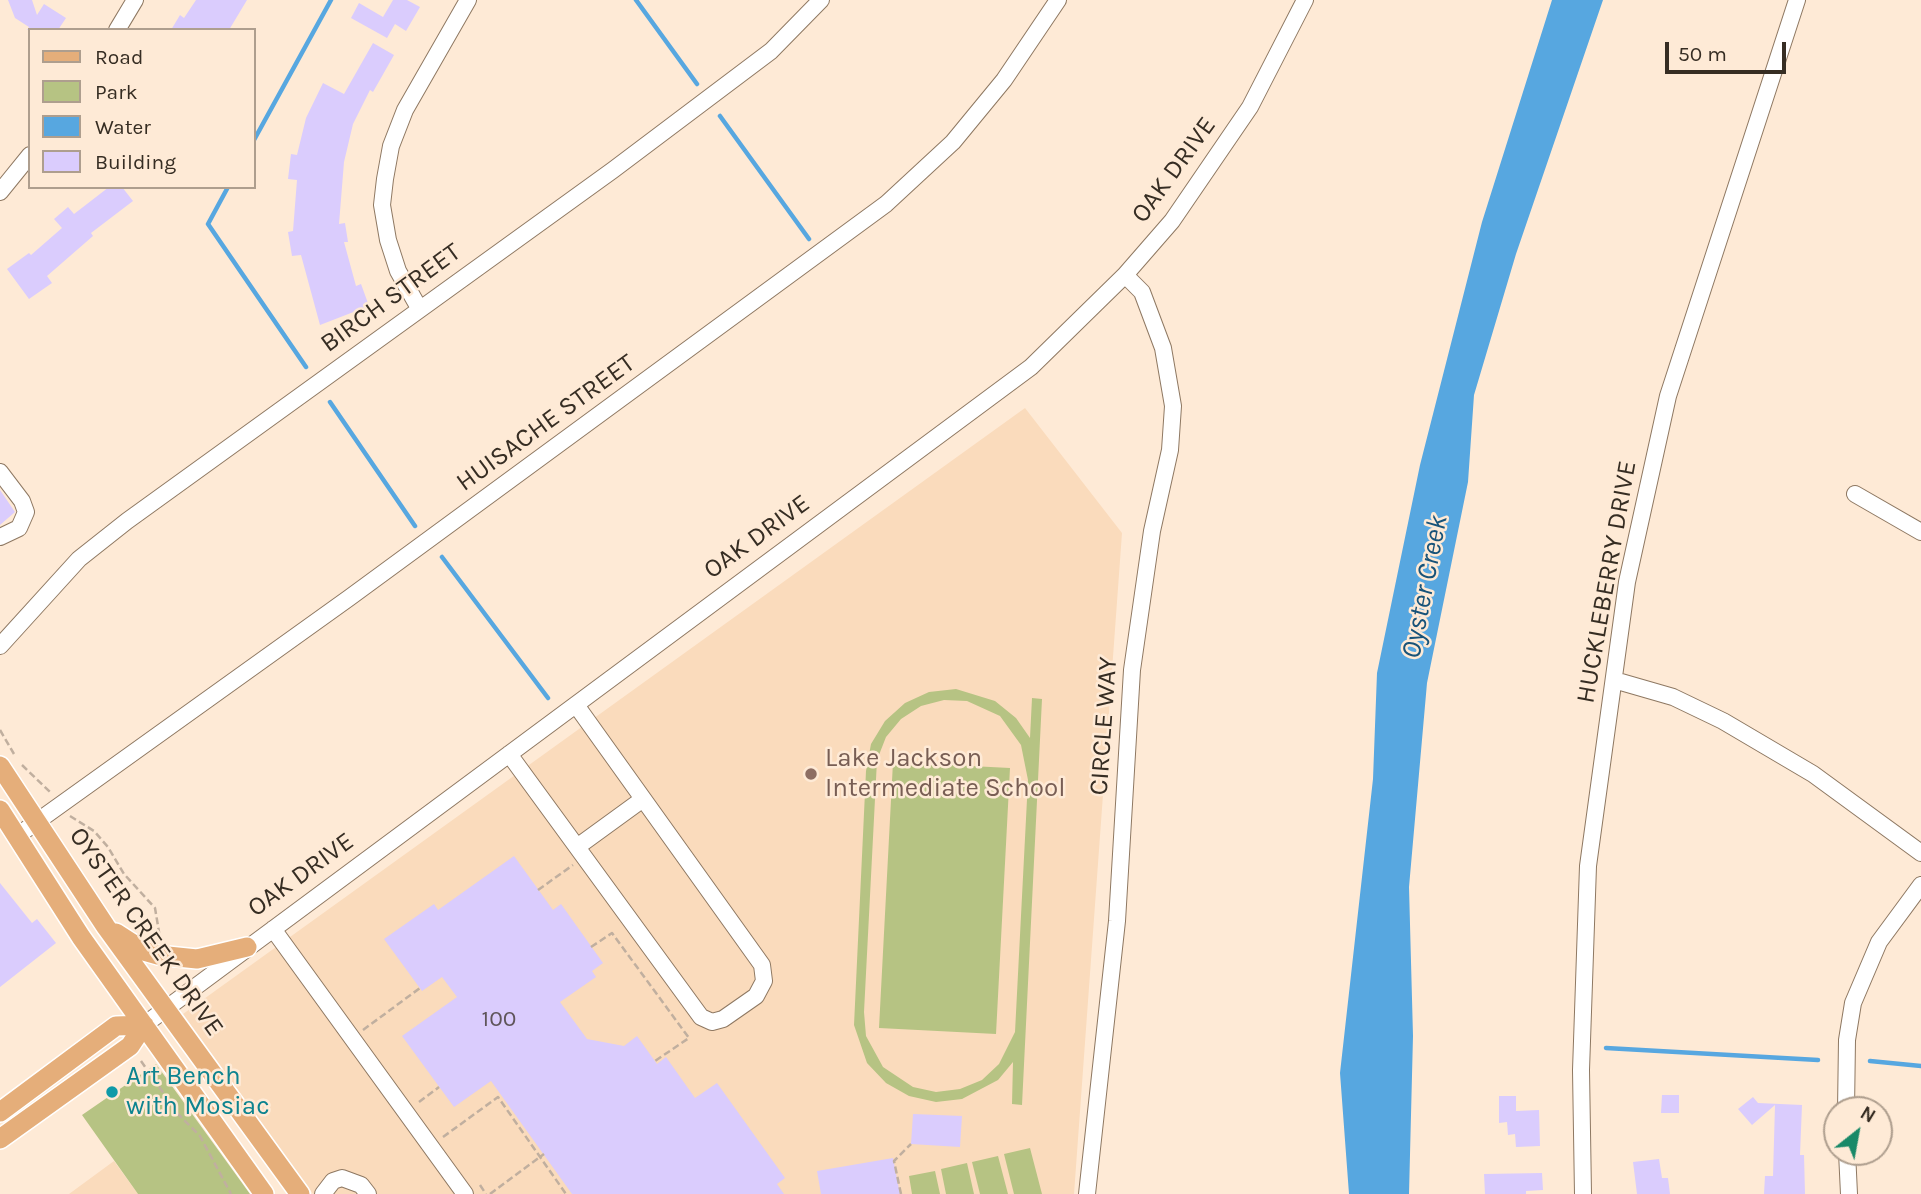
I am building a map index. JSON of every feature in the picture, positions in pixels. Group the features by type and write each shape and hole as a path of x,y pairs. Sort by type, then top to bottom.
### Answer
{"main road":[{"name":"OYSTER CREEK DRIVE","path":"0,766 106,927 300,1194"},
{"name":"OYSTER CREEK DRIVE","path":"0,810 81,937 264,1194"},
{"path":"106,927 144,951 158,955 197,959 247,947"},
{"name":"OAK DRIVE","path":"0,1112 116,1026 144,1025"},
{"name":"OAK DRIVE","path":"3,1131 130,1046 144,1025"}],"street":[{"path":"118,28 135,0"},
{"path":"419,308 398,271 388,240 382,205 385,179 391,146 405,110 468,0"},
{"name":"BIRCH STREET","path":"0,646 37,602 89,551 760,59 821,0"},
{"name":"HUISACHE STREET","path":"17,836 886,204 961,132 1004,80 1058,0"},
{"name":"OAK DRIVE","path":"144,1025 1031,367 1125,275 1172,221 1251,107 1305,0"},
{"name":"HUCKLEBERRY DRIVE","path":"1583,1194 1581,1070 1588,866 1627,582 1668,396 1797,0"},
{"path":"0,192 28,157"},
{"name":"CIRCLE WAY","path":"1087,1194 1117,921 1132,670 1152,531 1170,450 1173,406 1163,348 1142,292 1125,275"},
{"path":"0,472 22,500 26,512 19,528 0,537"},
{"path":"1856,494 1921,533"},
{"path":"1614,680 1673,697 1723,721 1813,775 1921,853"},
{"path":"509,754 701,1017 712,1022 723,1019 756,996 764,981 762,965 576,705"},
{"path":"580,852 643,799"},
{"path":"1846,1096 1847,1040 1853,1003 1879,942 1921,885"},
{"path":"273,929 465,1194"},
{"path":"1848,1166 1849,1194"},
{"path":"323,1194 333,1181 342,1178 361,1185 368,1194"}],"path":[{"path":"538,890 580,852"},
{"path":"591,947 612,933 689,1038 655,1061"},
{"path":"352,1038 420,988"},
{"path":"424,1111 418,1103 439,1087"},
{"path":"443,1137 498,1097 542,1156 566,1194"},
{"path":"437,1128 450,1146"},
{"path":"901,1194 894,1161 911,1144"},
{"path":"479,1185 488,1194 542,1156"}],"shaded area":[{"name":"Lake Jackson Intermediate School","path":"1025,408 1122,533 1074,1194 313,1194 183,1014"},
{"path":"114,1161 138,1194 69,1194"}],"green space":[{"path":"956,689 995,701 1016,718 1030,738 1032,698 1042,699 1022,1105 1012,1104 1013,1062 998,1080 962,1099 936,1102 909,1096 886,1083 867,1063 854,1025 866,771 871,744 885,721 905,703 929,692","holes":["944,700 967,701 1000,716 1021,745 1028,780 1015,1032 999,1064 982,1080 960,1089 936,1092 913,1087 883,1067 866,1036 864,1012 877,760 886,737 901,719 921,706"]},
{"path":"893,762 1010,768 996,1034 879,1028"},
{"path":"156,1064 250,1194 138,1194 82,1115"},
{"path":"1030,1148 1042,1194 1014,1194 1004,1154"},
{"path":"998,1156 1008,1194 980,1194 972,1162"},
{"path":"967,1163 974,1194 946,1194 941,1169"},
{"path":"935,1171 940,1194 912,1194 909,1176"}],"water":[{"name":"Oyster Creek","path":"1552,0 1603,0 1516,254 1474,395 1468,482 1427,683 1409,887 1413,1036 1409,1194 1349,1194 1340,1073 1373,779 1377,673 1420,465 1482,222"}],"building":[{"path":"8,0 32,0 37,15 44,4 66,18 59,28 28,28 15,18"},
{"path":"196,0 247,0 230,28 172,28 180,15 184,18"},
{"path":"393,0 407,0 420,7 406,31 395,24 387,38 351,18 359,3 383,17"},
{"path":"373,43 394,55 373,92 370,90 353,124 344,162 339,224 345,223 348,242 344,242 356,286 361,284 369,306 320,325 301,255 292,256 288,232 293,231 297,180 288,179 291,154 297,155 306,118 323,83 344,94"},
{"path":"106,189 124,189 133,201 91,233 93,236 47,276 52,283 29,299 7,269 29,253 31,255 62,228 54,219 68,207 74,214"},
{"path":"0,490 15,512 0,525"},
{"path":"514,856 553,910 561,904 603,963 592,971 596,977 560,1002 587,1039 624,1046 637,1036 657,1064 666,1057 695,1098 717,1083 785,1178 777,1184 784,1194 572,1194 491,1081 454,1107 402,1036 457,997 442,977 422,991 384,939 434,904 438,910"},
{"path":"0,883 32,923 37,919 56,943 0,987"},
{"path":"1662,1095 1679,1095 1679,1113 1661,1113"},
{"path":"1499,1096 1516,1096 1516,1111 1539,1110 1540,1146 1516,1147 1515,1134 1508,1135 1507,1122 1499,1123"},
{"path":"1753,1097 1758,1103 1802,1105 1800,1155 1804,1155 1805,1194 1764,1194 1765,1176 1773,1176 1775,1105 1752,1125 1738,1109"},
{"path":"913,1114 962,1116 960,1147 911,1144"},
{"path":"893,1158 900,1194 821,1194 817,1171"},
{"path":"1659,1159 1662,1178 1668,1178 1670,1194 1637,1194 1633,1162"},
{"path":"1542,1173 1543,1190 1526,1191 1526,1194 1485,1194 1484,1174"}],"waterway":[{"path":"256,136 331,0"},
{"path":"636,0 697,84"},
{"path":"720,116 809,239"},
{"path":"227,189 208,224 306,367"},
{"path":"330,402 415,526"},
{"path":"442,557 548,698"},
{"path":"1606,1048 1818,1060"},
{"path":"1870,1061 1921,1066"}],"place":[{"name":"Lake Jackson Intermediate School","path":"811,774"},
{"name":"Art Bench with Mosiac","path":"112,1092"}]}
